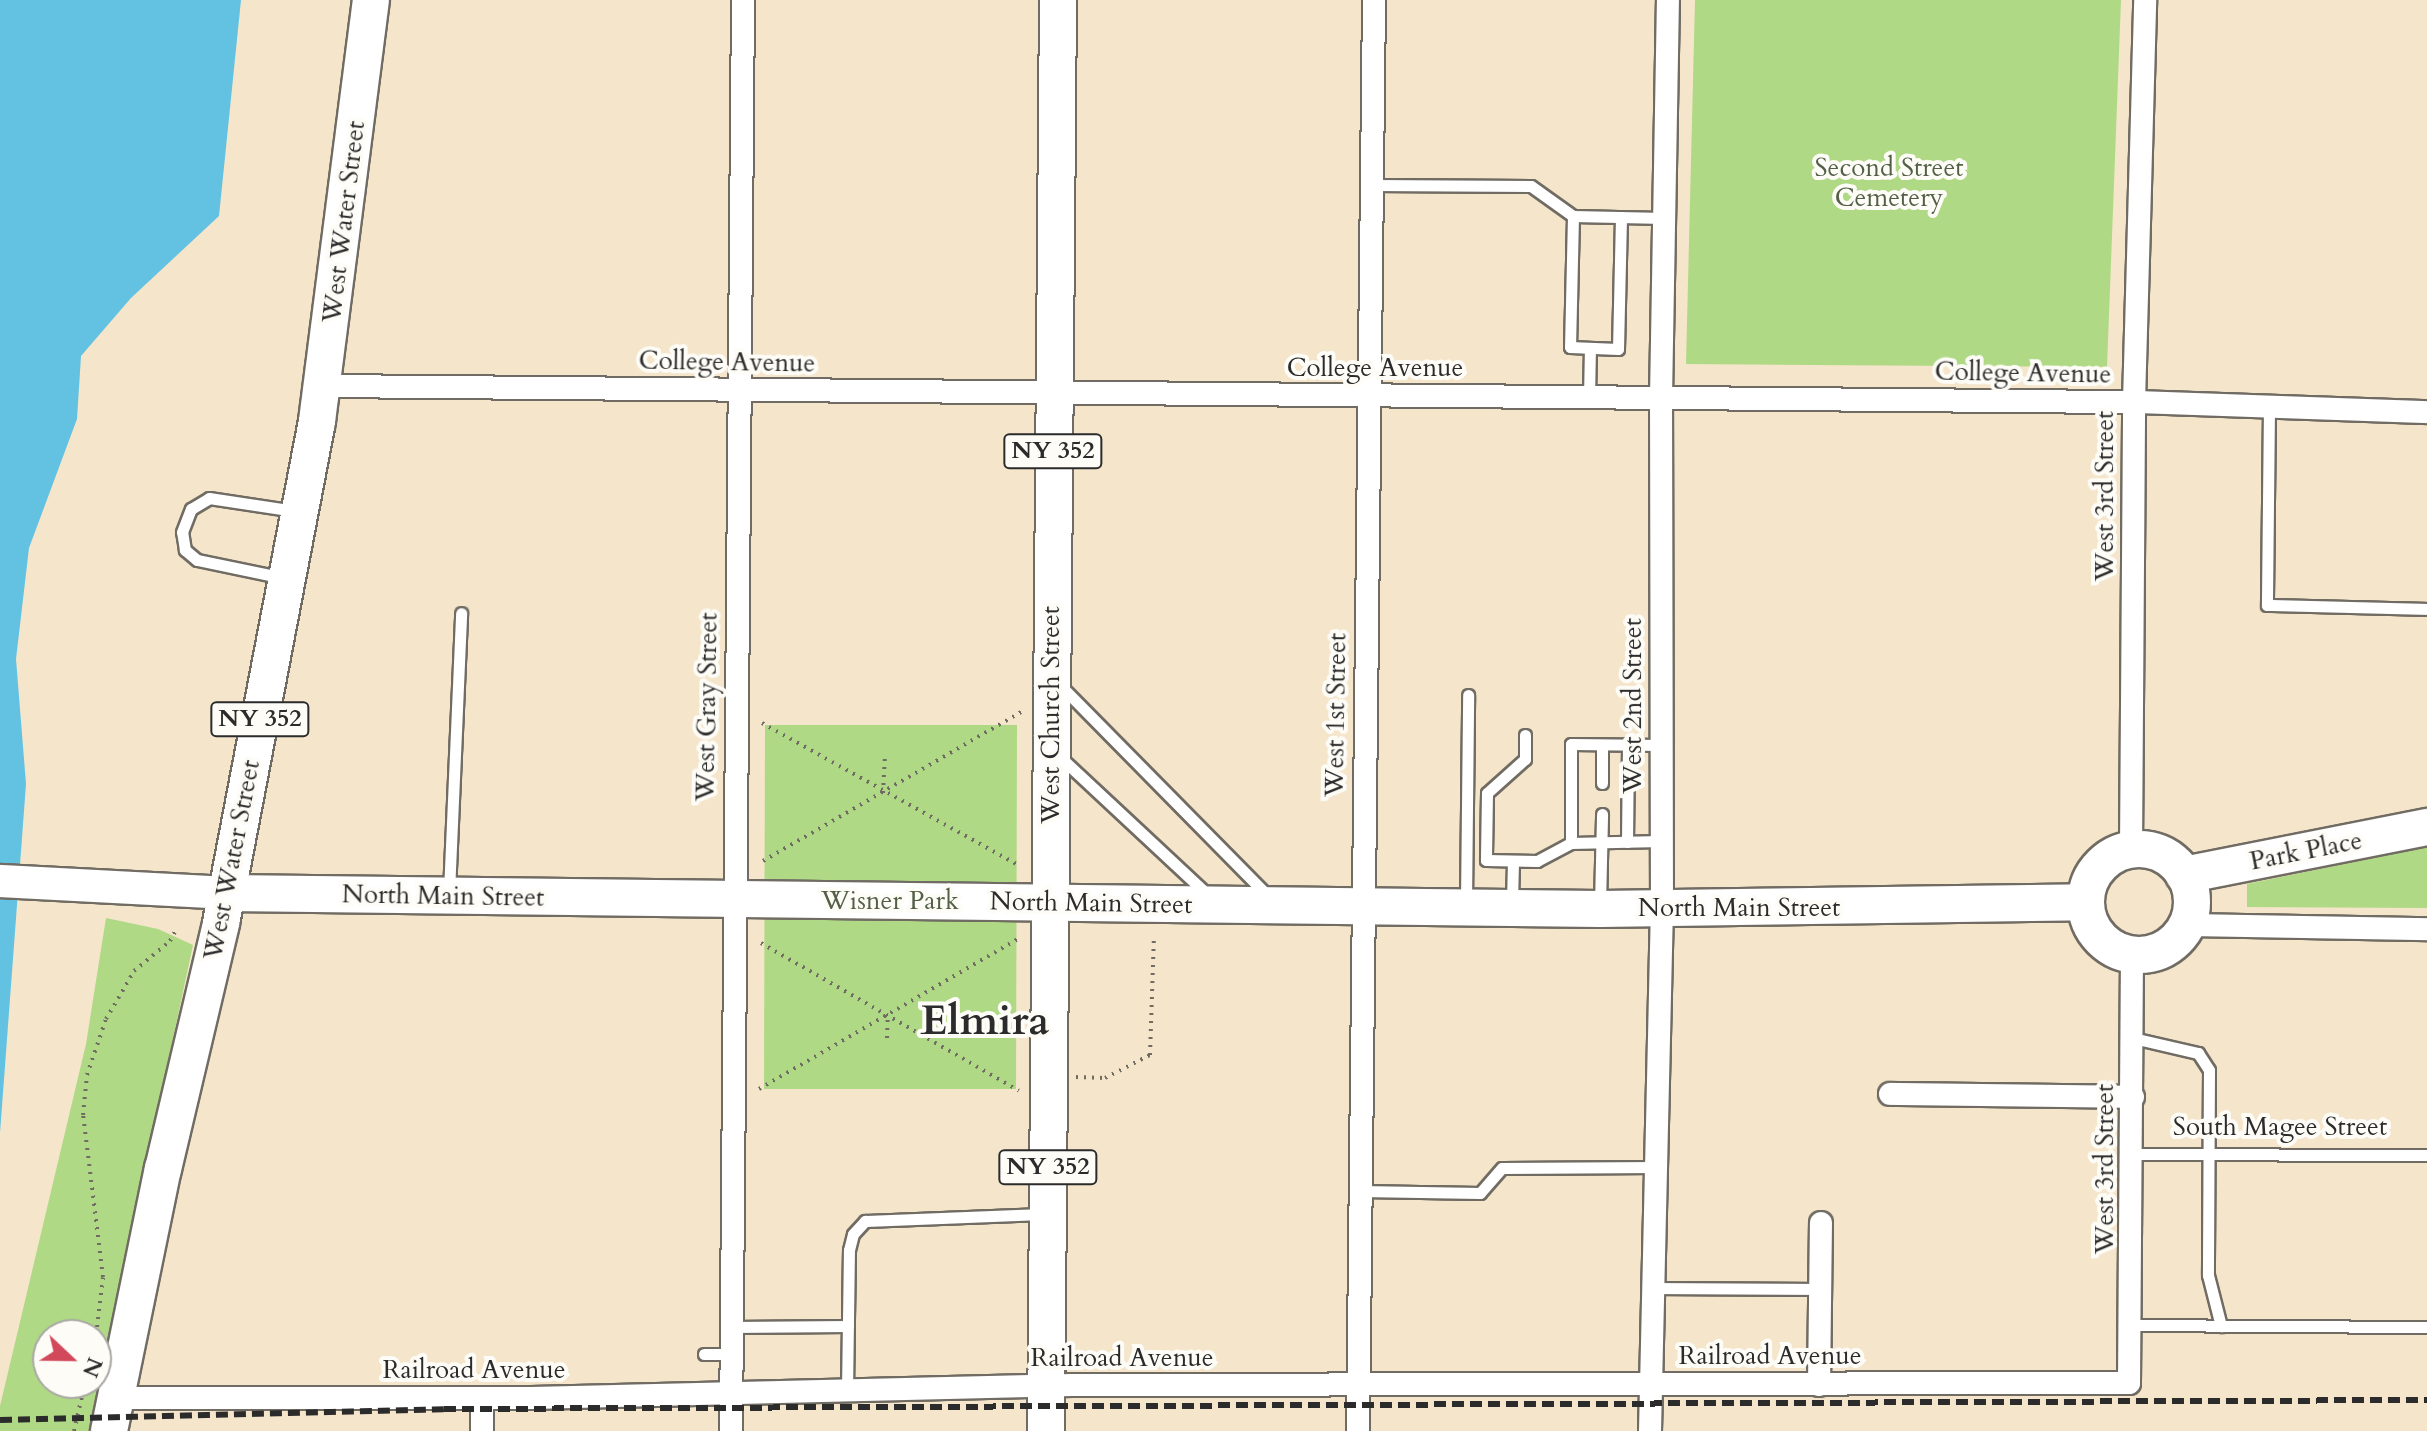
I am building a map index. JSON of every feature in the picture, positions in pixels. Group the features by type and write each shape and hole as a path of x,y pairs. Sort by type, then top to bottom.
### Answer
{"main road":[{"name":"West Water Street","path":"103,1404 227,893 323,386 371,0"},
{"name":"West Church Street","path":"1046,1431 1058,0"},
{"name":"Park Place","path":"2184,875 2427,827"},
{"path":"2131,849 2156,851 2184,875 2191,899 2186,925 2158,951 2132,954 2099,937 2086,902 2099,867 2131,849"},
{"name":"North Main Street","path":"0,881 139,892 1600,909 2086,902"}],"street":[{"name":"West Gray Street","path":"731,1413 743,0"},
{"name":"West 1st Street","path":"1358,1431 1374,0"},
{"name":"West 2nd Street","path":"1650,1422 1662,908 1661,398 1668,0"},
{"name":"West 3rd Street","path":"2131,849 2134,402 2145,0"},
{"name":"College Avenue","path":"323,386 2134,402 2427,412"},
{"path":"2186,925 2427,929"},
{"name":"West 3rd Street","path":"2129,1383 2133,1325 2132,954"},
{"path":"1890,1094 2133,1097"},
{"path":"1819,1385 1821,1223"},
{"name":"Railroad Avenue","path":"103,1404 482,1398 731,1413 847,1391 1046,1386 2129,1383"},
{"path":"482,1398 482,1431"}],"lane":[{"path":"1372,185 1531,186 1573,216 1664,218"},
{"path":"1573,216 1570,347 1618,349 1621,217"},
{"path":"1589,398 1590,348"},
{"path":"2269,407 2267,605 2427,609"},
{"path":"287,578 197,560 185,550 182,532 191,509 209,498 299,512"},
{"path":"449,897 461,613"},
{"path":"1051,676 1276,905"},
{"path":"1466,907 1468,695"},
{"path":"1525,735 1525,759 1487,793 1486,860 1537,861 1571,843 1661,841"},
{"path":"1571,843 1571,744 1661,745"},
{"path":"1602,745 1602,783"},
{"path":"1627,842 1628,745"},
{"path":"1051,748 1218,904"},
{"path":"1600,909 1602,814"},
{"path":"1511,907 1513,861"},
{"path":"2133,1038 2198,1053 2209,1070 2212,1155 2208,1275 2221,1326"},
{"name":"South Magee Street","path":"2133,1154 2427,1155"},
{"path":"1360,1191 1480,1193 1502,1168 1657,1167"},
{"path":"847,1391 849,1250 853,1234 865,1221 1048,1214"},
{"path":"1654,1288 1820,1289"},
{"path":"2133,1325 2427,1327"},
{"path":"731,1327 848,1326"},
{"path":"704,1354 731,1354"}],"path":[{"path":"763,861 1021,712"},
{"path":"762,723 883,793 1020,866"},
{"path":"883,793 885,757"},
{"path":"98,1319 103,1277 83,1115 87,1075 106,1019 134,971 170,941 177,928"},
{"path":"1075,1077 1105,1078 1150,1055 1154,937"},
{"path":"759,1089 1019,938"},
{"path":"761,943 1019,1091"},
{"path":"887,1038 888,1015"},
{"path":"74,1431 103,1404"}],"green space":[{"name":"Second Street Cemetery","path":"1695,0 2121,0 2107,367 1686,364"},
{"name":"Wisner Park","path":"765,725 1017,725 1016,1089 764,1089"},
{"path":"2427,847 2427,908 2247,907 2247,884"},
{"path":"106,918 158,929 193,945 112,1324 112,1319 32,1319 32,1399 96,1399 89,1431 0,1431 0,1406 86,1044"}],"water":[{"path":"0,0 241,0 219,216 131,298 81,356 77,419 29,548 16,659 26,784 0,1133"}],"railway":[{"path":"0,1420 444,1409 2427,1400"}],"district":[{"name":"Elmira","path":"985,1021"}]}
